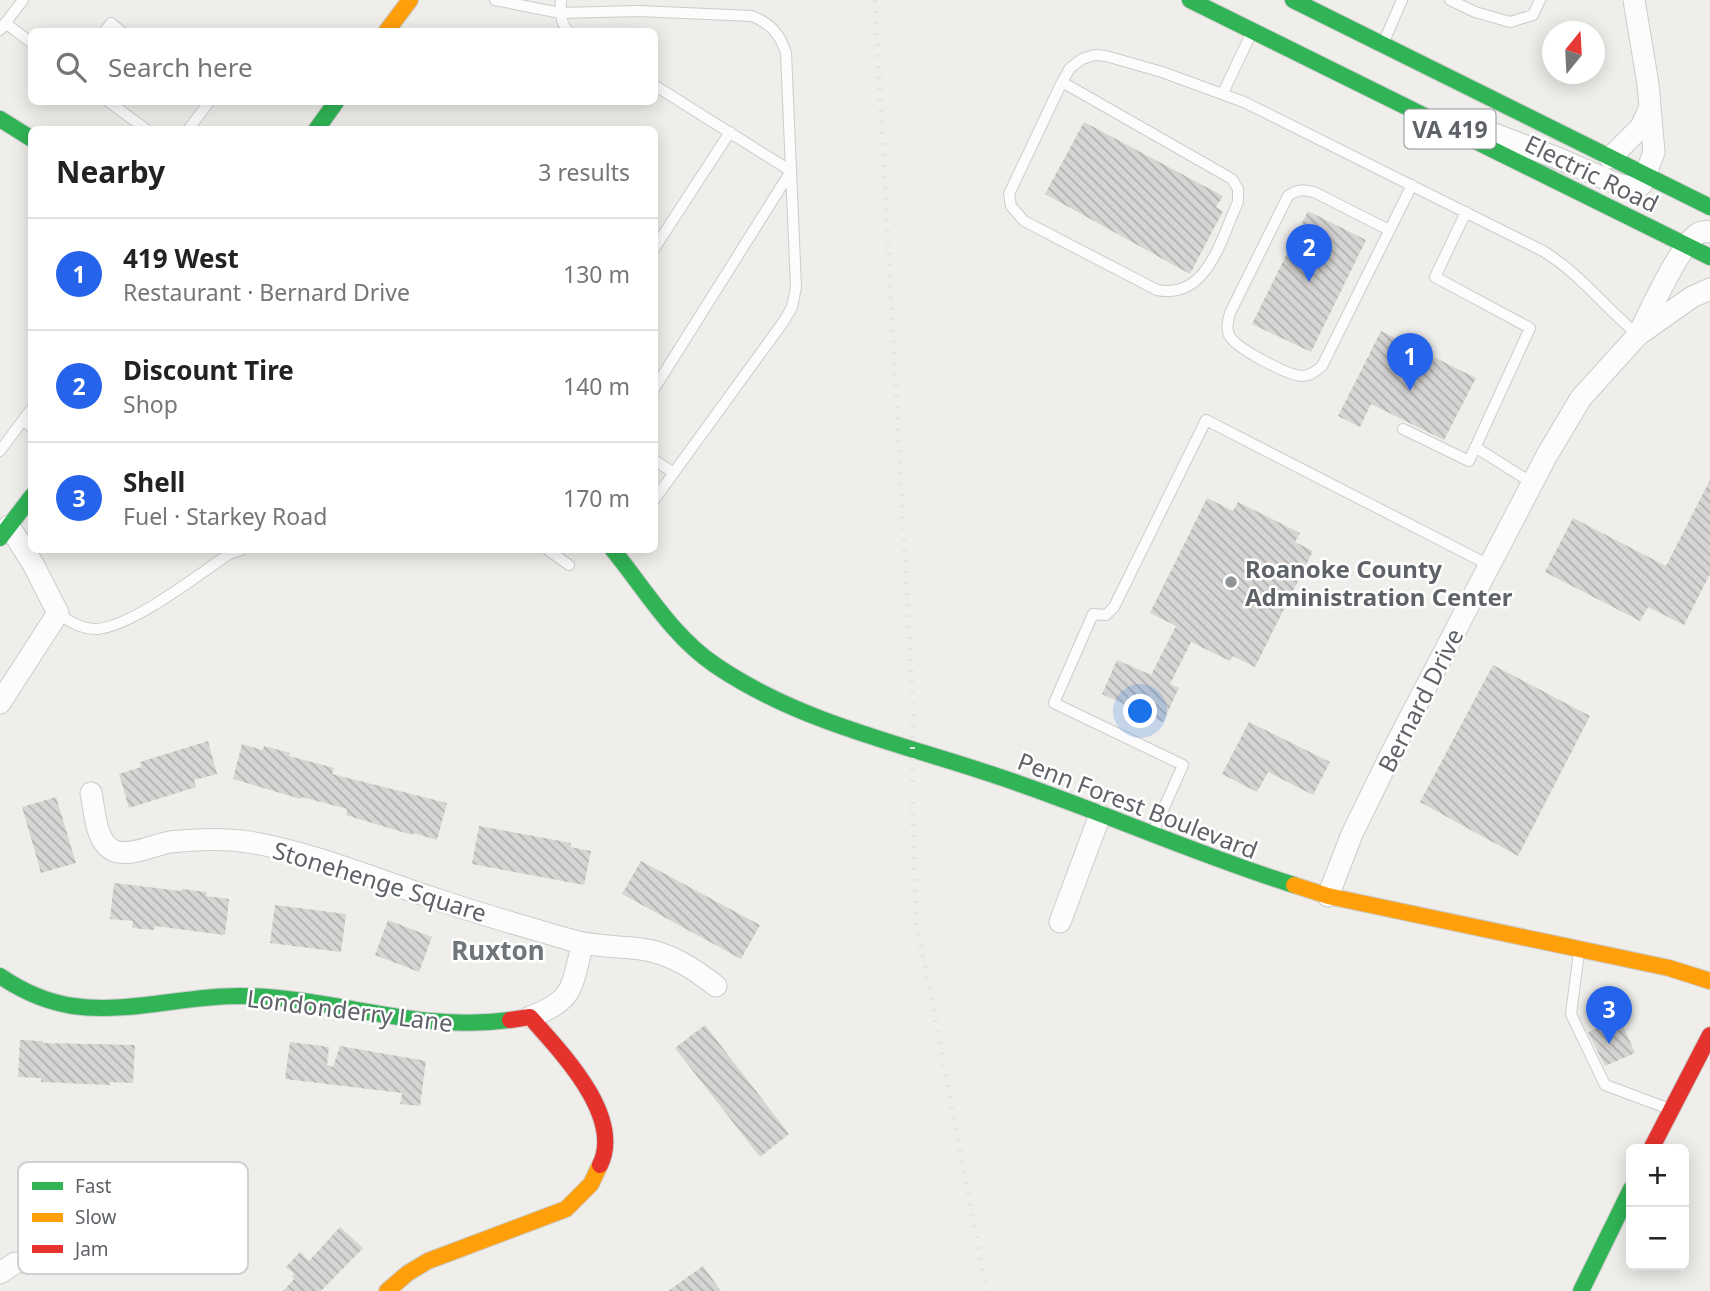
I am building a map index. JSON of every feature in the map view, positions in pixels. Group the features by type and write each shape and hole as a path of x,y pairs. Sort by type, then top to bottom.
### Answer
{"street":[{"path":"389,28 410,0"},
{"name":"Electric Road","path":"1190,0 1710,257"},
{"name":"Electric Road","path":"1293,0 1710,208"},
{"path":"1440,123 1474,126 1617,184 1634,188 1642,184 1654,152 1648,84 1634,0"},
{"path":"319,126 334,105"},
{"path":"1610,158 1641,127 1650,107"},
{"path":"0,119 28,136"},
{"name":"Bernard Drive","path":"1638,335 1667,276 1701,232 1710,232"},
{"name":"Bernard Drive","path":"1328,896 1352,834 1370,797 1532,483 1580,398 1638,335 1692,297 1710,289"},
{"path":"0,703 58,612 33,564 4,532 28,501"},
{"name":"Penn Forest Boulevard","path":"617,553 660,613 681,637 711,663 744,685 780,702 858,731 1022,785 1230,864 1328,896 1670,968 1710,981"},
{"name":"Stonehenge Square","path":"91,793 100,837 107,846 117,852 204,839 247,842 306,854 436,899 583,943 644,949 670,957 694,969 716,986"},
{"path":"1060,922 1100,815"},
{"path":"387,1291 408,1273 428,1261 566,1209 584,1194 595,1178 603,1156 605,1135 602,1114 594,1095 579,1074 530,1017 554,1008 565,998 583,943"},
{"name":"Londonderry Lane","path":"0,976 26,992 85,1008 241,996 292,1000 427,1022 461,1024 502,1022 530,1017"},
{"path":"1654,1144 1710,1035"},
{"path":"1581,1291 1626,1199"}],"lane":[{"path":"23,0 3,27 28,41"},
{"path":"495,0 560,13 652,12 752,16 766,22 782,39 786,53 796,287 792,307 658,495"},
{"path":"561,0 560,13 565,28"},
{"path":"1382,45 1402,0"},
{"path":"1450,0 1475,12 1510,22 1534,15 1541,0"},
{"path":"1223,93 1253,31"},
{"path":"1062,82 1232,179 1238,190 1238,202 1206,272 1196,283 1183,290 1157,290 1024,221 1011,206 1009,194 1062,82 1070,68 1082,59 1095,55 1162,72 1223,93 1466,212 1560,262 1586,283 1613,313 1638,335"},
{"path":"658,87 791,171"},
{"path":"113,105 142,126"},
{"path":"191,126 207,105"},
{"path":"658,243 730,132"},
{"path":"658,382 791,171"},
{"path":"1389,230 1316,193 1295,191 1288,196 1230,313 1227,325 1230,337 1238,346 1292,373 1303,376 1322,366 1412,185"},
{"path":"1403,429 1469,461 1530,328 1435,277 1466,212"},
{"path":"1152,835 1184,765 1054,703 1093,614 1106,615 1114,607 1206,421 1489,565"},
{"path":"0,451 27,424"},
{"path":"1475,447 1532,483"},
{"path":"658,463 674,473"},
{"path":"58,612 73,624 100,629 141,614 232,553"},
{"path":"552,553 569,565"},
{"path":"1579,949 1571,1014 1605,1085 1671,1109"}],"building":[{"path":"1084,122 1223,196 1216,207 1223,211 1190,274 1045,194"},
{"path":"1308,211 1366,240 1311,352 1252,324"},
{"path":"1381,331 1476,378 1444,440 1371,404 1360,427 1338,416"},
{"path":"1710,480 1710,574 1684,625 1648,607 1640,621 1545,572 1573,518 1666,566"},
{"name":"Roanoke County Administration Center","path":"1207,498 1233,511 1238,502 1300,533 1295,542 1313,551 1255,667 1233,656 1230,661 1191,642 1170,684 1179,688 1163,722 1102,694 1117,660 1151,675 1176,626 1150,613"},
{"path":"1493,665 1590,716 1518,856 1420,802"},
{"path":"1249,722 1330,762 1313,795 1268,772 1257,792 1222,774"},
{"path":"208,741 217,774 194,780 196,787 129,808 119,774 141,767 140,762"},
{"path":"242,744 290,753 289,756 334,768 332,774 447,803 437,840 346,815 347,809 233,779"},
{"path":"56,797 76,863 41,873 22,807"},
{"path":"479,826 571,843 570,847 591,851 584,885 472,864"},
{"path":"641,861 760,925 741,959 622,894"},
{"path":"114,883 207,892 206,896 229,899 225,935 155,926 154,930 132,928 133,921 110,919"},
{"path":"275,905 346,914 341,952 270,943"},
{"path":"388,920 432,937 419,972 375,955"},
{"path":"1620,1019 1635,1053 1605,1066 1588,1032"},
{"path":"705,1025 789,1134 760,1157 675,1048"},
{"path":"20,1040 135,1045 133,1083 110,1082 110,1085 41,1082 41,1078 18,1077"},
{"path":"290,1042 329,1047 327,1065 333,1067 340,1046 426,1061 420,1106 400,1104 402,1093 285,1079"},
{"path":"340,1227 363,1248 321,1291 283,1291 294,1279 294,1274 286,1267 300,1252 309,1261"},
{"path":"703,1266 721,1291 668,1291"}],"railway":[{"path":"875,0 913,709 912,794 916,920 987,1291"}],"traffic: fast":[{"path":"1190,0 1710,257"},
{"path":"1293,0 1710,207"},
{"path":"319,126 334,105"},
{"path":"0,119 28,136"},
{"path":"0,538 28,501"},
{"path":"615,553 685,640 715,665 787,705 863,734 1020,784 1294,885"},
{"path":"0,976 44,999 94,1008 242,996 310,1002 442,1022 510,1020"},
{"path":"1581,1291 1626,1199"}],"traffic: slow":[{"path":"389,28 410,0"},
{"path":"1294,885 1328,896 1669,968 1710,981"},
{"path":"387,1291 408,1273 428,1261 566,1209 591,1184 600,1165"}],"traffic: jam":[{"path":"510,1020 530,1017 585,1085 603,1126 605,1146 600,1165"},
{"path":"1654,1144 1710,1035"}],"place":[{"name":"Discount Tire","path":"1309,282"},
{"name":"419 West","path":"1410,391"},
{"name":"Roanoke County Administration Center","path":"1231,582"},
{"name":"Shell","path":"1609,1044"}],"district":[{"name":"Ruxton","path":"498,950"}]}
